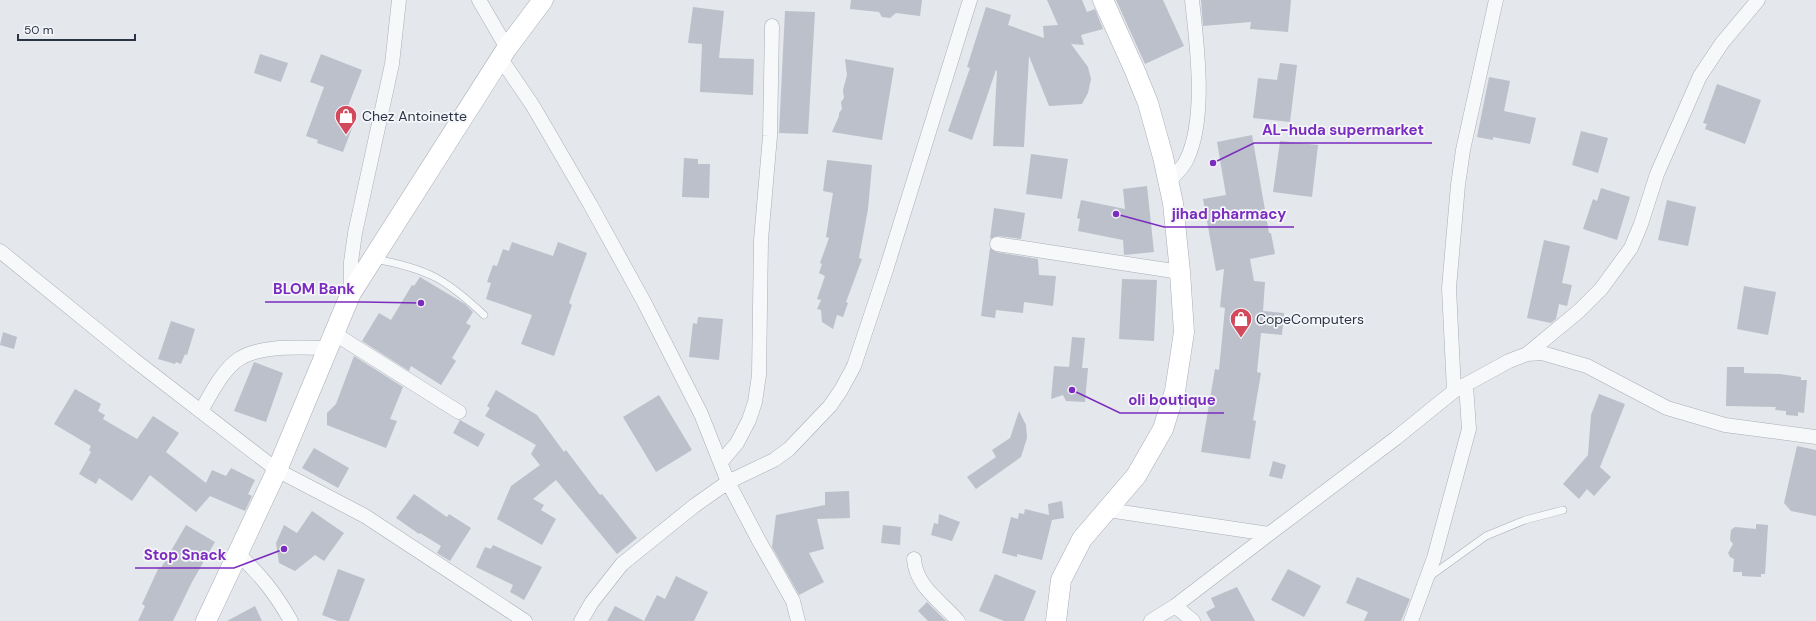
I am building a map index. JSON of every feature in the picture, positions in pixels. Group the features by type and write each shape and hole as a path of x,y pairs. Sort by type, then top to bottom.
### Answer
{"main road":[{"path":"206,621 277,470 351,294 504,54 542,0"},
{"path":"1056,621 1061,580 1082,539 1136,476 1163,429 1176,391 1184,332 1180,272 1172,202 1168,182 1148,103 1104,0"}],"street":[{"path":"351,294 351,262 355,233 392,64 399,0"},
{"path":"479,0 504,54 630,276 701,414 728,482 793,601 798,621"},
{"path":"581,621 592,602 622,564 694,506 728,482 774,460 789,449 830,406 854,366 886,270 970,0"},
{"path":"1168,182 1185,163 1193,146 1196,133 1199,85 1197,46 1192,0"},
{"path":"1411,621 1428,578 1469,429 1460,388 1449,288 1458,185 1464,143 1496,0"},
{"path":"1527,354 1580,311 1601,289 1624,260 1641,224 1662,162 1700,76 1722,43 1758,0"},
{"path":"721,462 736,443 749,420 755,402 759,375 761,240 770,136 772,26"},
{"path":"997,244 1180,272"},
{"path":"0,252 132,359 277,470 365,516 525,621"},
{"path":"200,411 218,381 239,359 255,353 275,349 331,341 459,412"},
{"path":"1151,621 1175,606 1460,388 1509,361 1527,354 1542,353 1587,366 1667,408 1725,425 1816,437"},
{"path":"1108,510 1269,534"},
{"path":"238,553 260,573 278,598 291,621"},
{"path":"914,559 920,579 932,596 958,621"},
{"path":"1175,606 1193,621"}],"lane":[{"path":"373,259 417,268 436,276 460,293 484,315"},
{"path":"1428,578 1486,536 1525,520 1562,510"}],"building":[{"path":"851,0 922,0 920,16 896,13 890,18 882,17 879,12 850,9"},
{"path":"1047,0 1082,0 1087,12 1095,9 1103,29 1081,35 1084,45 1071,44 1088,67 1091,79 1088,93 1082,104 1049,106 1029,56 1024,147 993,146 996,70 972,140 948,131 970,68 967,67 986,7 1011,15 1008,25 1044,38 1043,26 1058,25"},
{"path":"1116,0 1163,0 1184,46 1145,64"},
{"path":"1201,0 1291,0 1288,32 1250,29 1251,22 1203,26"},
{"path":"693,7 724,11 719,58 754,59 753,95 700,92 702,44 688,43"},
{"path":"785,11 815,12 808,134 779,133"},
{"path":"260,54 288,63 281,82 254,73"},
{"path":"321,54 362,70 343,119 354,123 343,152 317,143 318,140 306,136 324,87 310,82"},
{"path":"845,59 894,68 882,140 832,132 842,109 841,102 844,98 843,90 847,75"},
{"path":"1280,63 1297,65 1290,122 1253,118 1258,78 1277,80"},
{"path":"1489,77 1510,81 1504,111 1536,118 1530,144 1493,137 1493,140 1477,137"},
{"path":"1717,84 1761,100 1745,144 1705,129 1707,124 1703,123"},
{"path":"1581,131 1608,138 1598,173 1572,165"},
{"path":"1252,135 1269,233 1271,233 1275,254 1250,259 1254,281 1265,282 1263,311 1284,313 1282,335 1261,333 1257,372 1261,373 1253,420 1256,421 1250,459 1201,452 1215,369 1219,370 1225,308 1220,307 1224,269 1216,271 1203,199 1226,195 1217,142"},
{"path":"1280,141 1318,145 1312,197 1273,192"},
{"path":"1031,154 1068,159 1062,199 1026,194"},
{"path":"684,158 698,159 698,164 710,164 709,198 682,197"},
{"path":"827,160 872,165 868,209 859,258 862,259 846,302 848,303 843,317 837,315 833,329 822,322 821,310 817,309 821,300 817,299 825,276 819,273 822,264 820,263 829,238 826,237 833,193 823,191"},
{"path":"1147,186 1154,252 1124,255 1123,240 1078,231 1080,219 1077,218 1081,200 1125,209 1123,189"},
{"path":"1601,188 1630,197 1617,240 1583,229 1593,199 1597,201"},
{"path":"1667,200 1696,207 1688,246 1658,240"},
{"path":"994,208 1025,213 1021,239 998,236 990,239"},
{"path":"1544,240 1570,246 1562,283 1572,285 1567,306 1559,304 1556,319 1551,323 1527,318"},
{"path":"512,242 553,256 558,242 587,253 569,303 572,305 554,356 521,344 532,315 486,299 491,283 487,282 493,265 497,266 503,249 509,251"},
{"path":"990,248 996,252 1038,259 1039,275 1056,276 1053,306 1024,302 1023,313 996,310 995,318 981,316"},
{"path":"420,277 465,304 473,312 466,323 471,326 452,358 456,361 441,385 411,366 409,371 362,341 379,313 391,320 412,285 414,286"},
{"path":"1122,279 1157,280 1154,341 1119,339"},
{"path":"1744,286 1776,292 1768,335 1737,329"},
{"path":"698,317 723,319 719,360 689,357 693,323 697,324"},
{"path":"171,321 195,329 187,355 185,354 181,364 176,362 175,364 158,359"},
{"path":"3,332 17,337 14,349 0,345"},
{"path":"1072,337 1085,338 1082,368 1088,368 1085,402 1066,401 1063,395 1051,399 1054,366 1069,367"},
{"path":"354,356 403,387 390,419 397,421 386,448 327,425 327,413 336,404"},
{"path":"254,362 283,373 266,422 234,411"},
{"path":"1727,367 1744,367 1744,373 1780,374 1801,377 1801,380 1807,380 1804,413 1798,412 1798,416 1786,415 1786,411 1775,410 1776,407 1726,406"},
{"path":"75,389 101,404 98,411 105,415 103,419 137,439 153,416 179,433 166,452 206,483 212,470 226,476 231,468 255,480 248,494 252,496 245,511 210,496 196,512 150,475 132,501 99,478 96,484 79,474 91,452 89,450 91,446 54,424"},
{"path":"496,390 537,415 564,452 566,450 600,495 602,494 637,538 617,554 556,480 533,499 544,505 541,510 556,519 542,545 497,519 511,486 540,465 531,454 536,445 485,416 490,408 487,406"},
{"path":"1599,394 1625,404 1600,467 1611,477 1594,496 1587,489 1579,499 1563,484 1588,455 1591,415"},
{"path":"659,395 692,450 656,472 623,417"},
{"path":"1019,411 1026,425 1027,438 1021,457 976,489 967,477 996,457 992,450 1010,438"},
{"path":"460,420 485,434 478,447 453,433"},
{"path":"1797,446 1816,450 1816,516 1791,511 1784,503"},
{"path":"314,448 349,468 338,488 302,468"},
{"path":"1273,461 1286,465 1282,479 1269,476"},
{"path":"849,491 850,518 817,519 824,549 809,553 824,582 799,595 772,547 776,515 825,505 825,492"},
{"path":"414,494 447,517 449,514 471,528 450,561 437,553 441,546 420,533 419,534 396,518"},
{"path":"1062,501 1064,518 1052,520 1042,560 1017,554 1017,557 1002,553 1011,517 1018,519 1019,513 1024,514 1025,509 1049,515 1048,504"},
{"path":"312,511 344,533 324,561 315,555 295,571 279,563 276,543 284,525 297,533"},
{"path":"939,514 960,522 952,541 931,535 934,523 938,524"},
{"path":"1756,524 1768,525 1765,574 1761,574 1761,577 1742,576 1742,572 1733,572 1734,559 1730,557 1728,553 1733,544 1730,540 1731,530 1735,527 1756,529"},
{"path":"186,525 215,542 192,582 173,621 138,621 145,606 142,604 159,567 161,568"},
{"path":"883,525 901,527 900,545 881,543"},
{"path":"493,545 542,567 524,600 510,592 513,585 476,567 485,547 491,549"},
{"path":"338,569 365,579 349,621 338,621 322,615"},
{"path":"1288,569 1321,586 1304,617 1271,600"},
{"path":"995,574 1036,591 1024,621 1004,621 979,611"},
{"path":"676,576 708,592 694,621 644,621 657,595 665,599"},
{"path":"1357,577 1410,599 1401,621 1364,621 1368,612 1346,603"},
{"path":"1237,587 1255,621 1211,621 1206,612 1215,607 1211,598"},
{"path":"927,602 946,621 928,621 918,611"},
{"path":"255,606 262,621 227,621"},
{"path":"615,606 644,621 607,621"}],"place":[{"name":"Chez Antoinette","path":"346,136"},
{"name":"AL-huda supermarket","path":"1213,163"},
{"name":"jihad pharmacy","path":"1116,214"},
{"name":"BLOM Bank","path":"421,303"},
{"name":"CopeComputers","path":"1241,338"},
{"name":"oli boutique","path":"1072,390"},
{"name":"Stop Snack","path":"284,549"}]}
